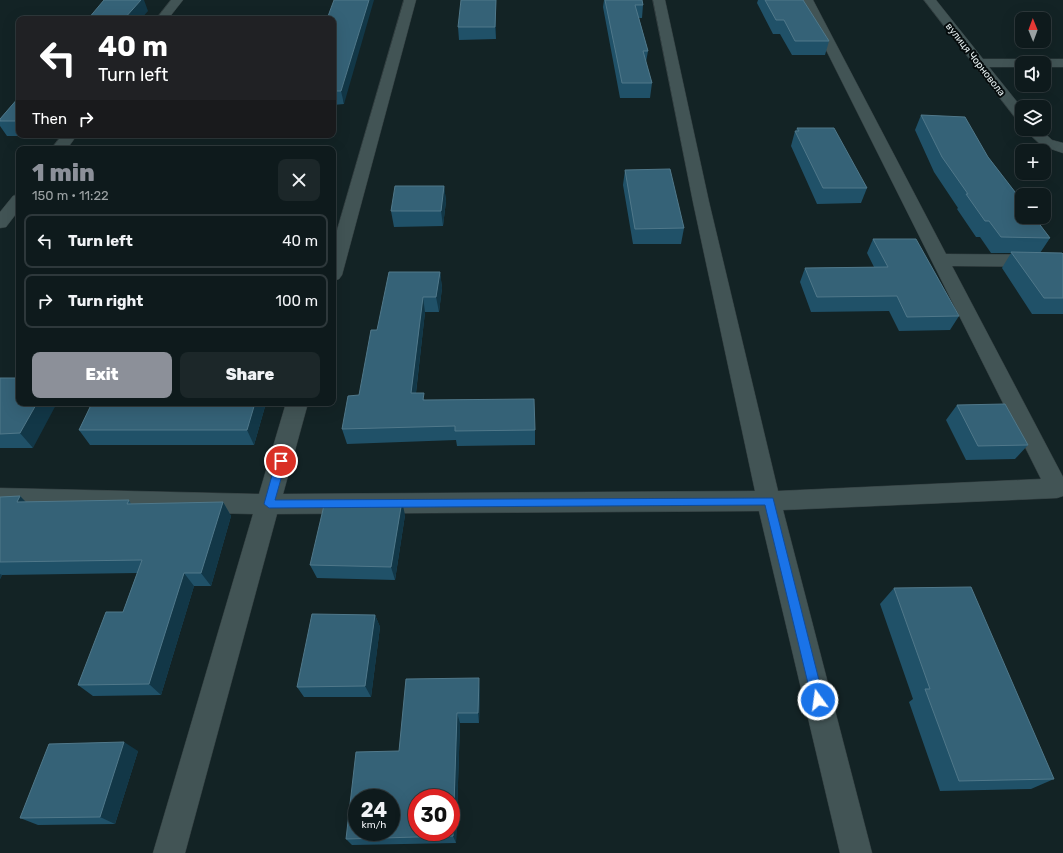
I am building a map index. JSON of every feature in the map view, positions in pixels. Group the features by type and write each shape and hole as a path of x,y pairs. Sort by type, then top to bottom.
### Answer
{"street":[{"path":"164,16 177,0"},
{"path":"336,264 410,0"},
{"path":"659,0 701,202 769,501 856,853"},
{"path":"0,498 269,504 769,501 1060,488 807,0"},
{"name":"вулиця Чорновола","path":"930,0 1015,108"},
{"path":"979,63 1015,63"},
{"path":"1051,63 1063,63"},
{"path":"1039,136 1047,143 1063,148"},
{"path":"61,146 68,138"},
{"path":"0,223 16,203"},
{"path":"941,260 1063,261"},
{"path":"169,853 296,406"}],"building":[{"path":"104,0 141,0 127,16 91,16"},
{"path":"334,0 369,0 341,91 336,91 336,16 328,16"},
{"path":"461,0 496,0 495,27 458,27"},
{"path":"605,0 642,0 643,5 635,5 648,51 643,51 652,83 622,83"},
{"path":"765,0 803,0 829,41 795,41 784,20 776,20"},
{"path":"16,100 16,121 0,121 0,119"},
{"path":"921,115 965,117 988,157 1015,192 1015,224 1039,224 1050,238 1001,237 989,221 985,221 942,157"},
{"path":"797,128 834,128 867,188 823,188 795,131 799,131"},
{"path":"670,169 684,228 635,229 625,170"},
{"path":"395,186 444,186 441,211 391,211"},
{"path":"873,239 916,239 959,316 907,317 897,296 817,297 805,268 888,267"},
{"path":"1011,252 1062,253 1063,298 1044,298"},
{"path":"389,272 440,272 436,297 423,297 411,393 424,393 423,400 534,399 535,430 455,431 455,426 342,429 348,396 359,395 371,330 377,330"},
{"path":"0,378 16,378 16,406 35,406 20,433 0,434"},
{"path":"1005,404 1028,445 978,446 957,405"},
{"path":"91,406 254,406 247,430 79,430"},
{"path":"20,496 17,502 129,500 127,504 223,502 201,573 184,573 149,684 78,685 106,612 123,612 142,560 0,562 0,497"},
{"path":"325,501 402,501 391,567 310,565"},
{"path":"971,587 1054,779 959,781 925,689 930,689 894,588"},
{"path":"312,614 375,615 365,686 297,687"},
{"path":"479,678 478,713 457,713 455,789 408,789 408,837 400,837 400,789 352,789 356,752 399,751 406,679"},
{"path":"124,742 100,817 20,818 49,744"},
{"path":"348,822 348,839 346,839"}],"route":[{"path":"281,461 269,504 769,501 818,700"}]}
